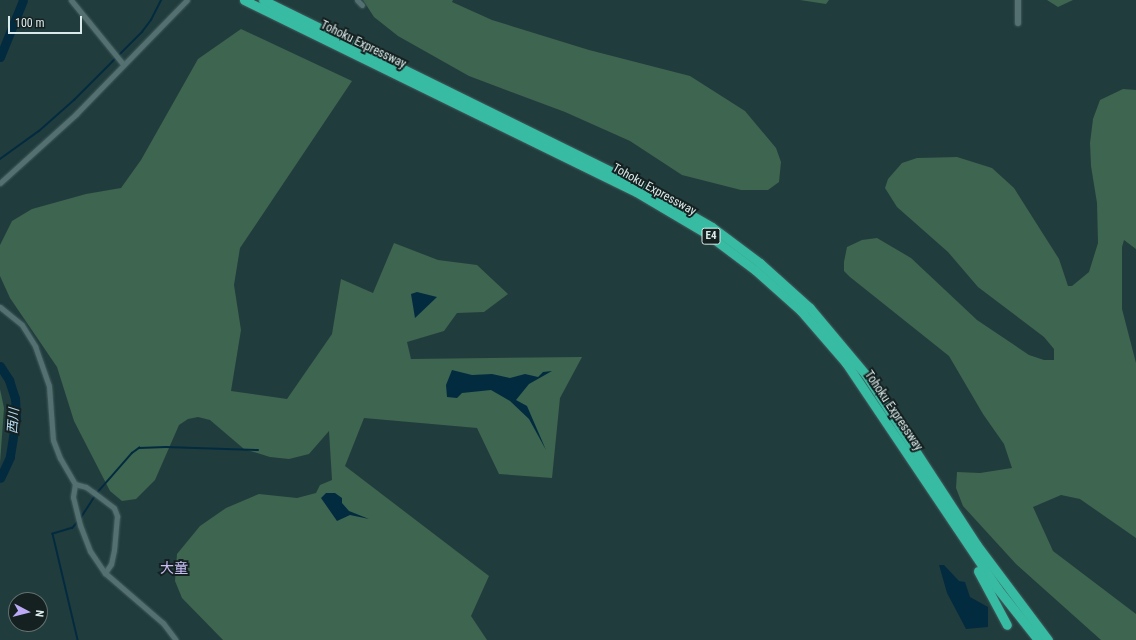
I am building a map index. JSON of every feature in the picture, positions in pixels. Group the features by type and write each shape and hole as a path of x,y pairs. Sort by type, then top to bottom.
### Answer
{"highway":[{"name":"Tohoku Expressway","path":"244,0 623,185 708,234 776,288 820,331 862,385 926,484 997,588 1038,640"},
{"name":"Tohoku Expressway","path":"263,0 639,184 712,227 760,263 815,314 866,375 976,544 1048,640"},
{"path":"926,484 943,519 983,579 1007,625"}],"street":[{"path":"71,0 123,64"},
{"path":"0,183 52,137 187,0"},
{"path":"357,0 362,5"},
{"path":"1018,0 1018,23"},
{"path":"0,307 22,325 35,346 49,386 53,440 60,458 75,484 74,497 78,517 90,551 105,573 163,623 176,640"},
{"path":"75,484 86,487 99,496 114,508 117,516 114,550 111,564 105,573"}],"green space":[{"path":"363,0 453,0 452,2 492,20 589,50 690,76 745,111 776,148 781,162 779,182 768,190 741,190 682,175 630,141 565,112 469,76 398,36 374,17"},
{"path":"800,0 829,0 826,4"},
{"path":"1047,0 1073,0 1058,7"},
{"path":"241,29 352,81 240,248 234,285 241,330 231,391 287,399 332,334 341,279 373,293 394,243 438,260 477,265 508,294 484,312 457,313 444,331 407,342 411,359 582,357 560,398 552,478 499,474 477,428 364,418 345,466 489,576 471,616 487,640 223,640 182,598 175,581 177,554 200,526 226,508 259,494 297,498 316,493 320,485 332,480 329,431 309,454 289,459 270,457 244,449 210,420 198,417 188,419 179,425 155,480 136,499 122,501 110,491 74,421 57,367 10,298 0,276 0,245 12,221 32,209 86,194 121,188 141,160 198,59"},
{"path":"1123,89 1136,90 1136,249 1124,240 1122,247 1122,309 1136,363 1136,538 1080,499 1061,495 1033,507 1053,551 1136,614 1136,640 1101,640 1016,564 963,506 956,488 957,472 980,473 1012,468 1004,444 983,414 949,356 850,277 844,271 844,262 847,247 862,240 877,238 911,258 977,320 1029,355 1044,360 1054,360 1054,349 1044,337 978,287 948,252 897,207 885,188 888,179 902,163 917,158 957,157 992,168 1014,188 1059,259 1068,286 1072,286 1089,272 1098,243 1097,203 1091,166 1090,143 1093,119 1100,100"},
{"path":"0,389 4,408 0,463"}],"water":[{"path":"417,292 437,297 415,318 411,294"},
{"path":"452,370 472,375 492,374 510,378 525,374 538,377 543,372 552,371 529,384 516,400 527,406 546,450 529,419 510,401 491,390 462,393 457,398 447,397 446,385"},
{"path":"326,493 335,493 342,498 342,503 349,511 369,519 350,515 337,521 321,498"},
{"path":"939,565 944,565 959,581 965,582 970,597 988,607 988,627 966,629 947,593"}],"waterway":[{"name":"西川","path":"0,57 23,0"},
{"path":"0,159 39,131 74,100 142,32 151,20 161,0"},
{"name":"西川","path":"0,366 9,380 15,398 16,418 10,457 0,478"},
{"path":"97,493 132,453 139,448 166,447 258,450"},
{"path":"80,519 95,496"},
{"path":"78,522 73,528 53,534 78,640"}],"district":[{"name":"大童","path":"174,568"}]}
